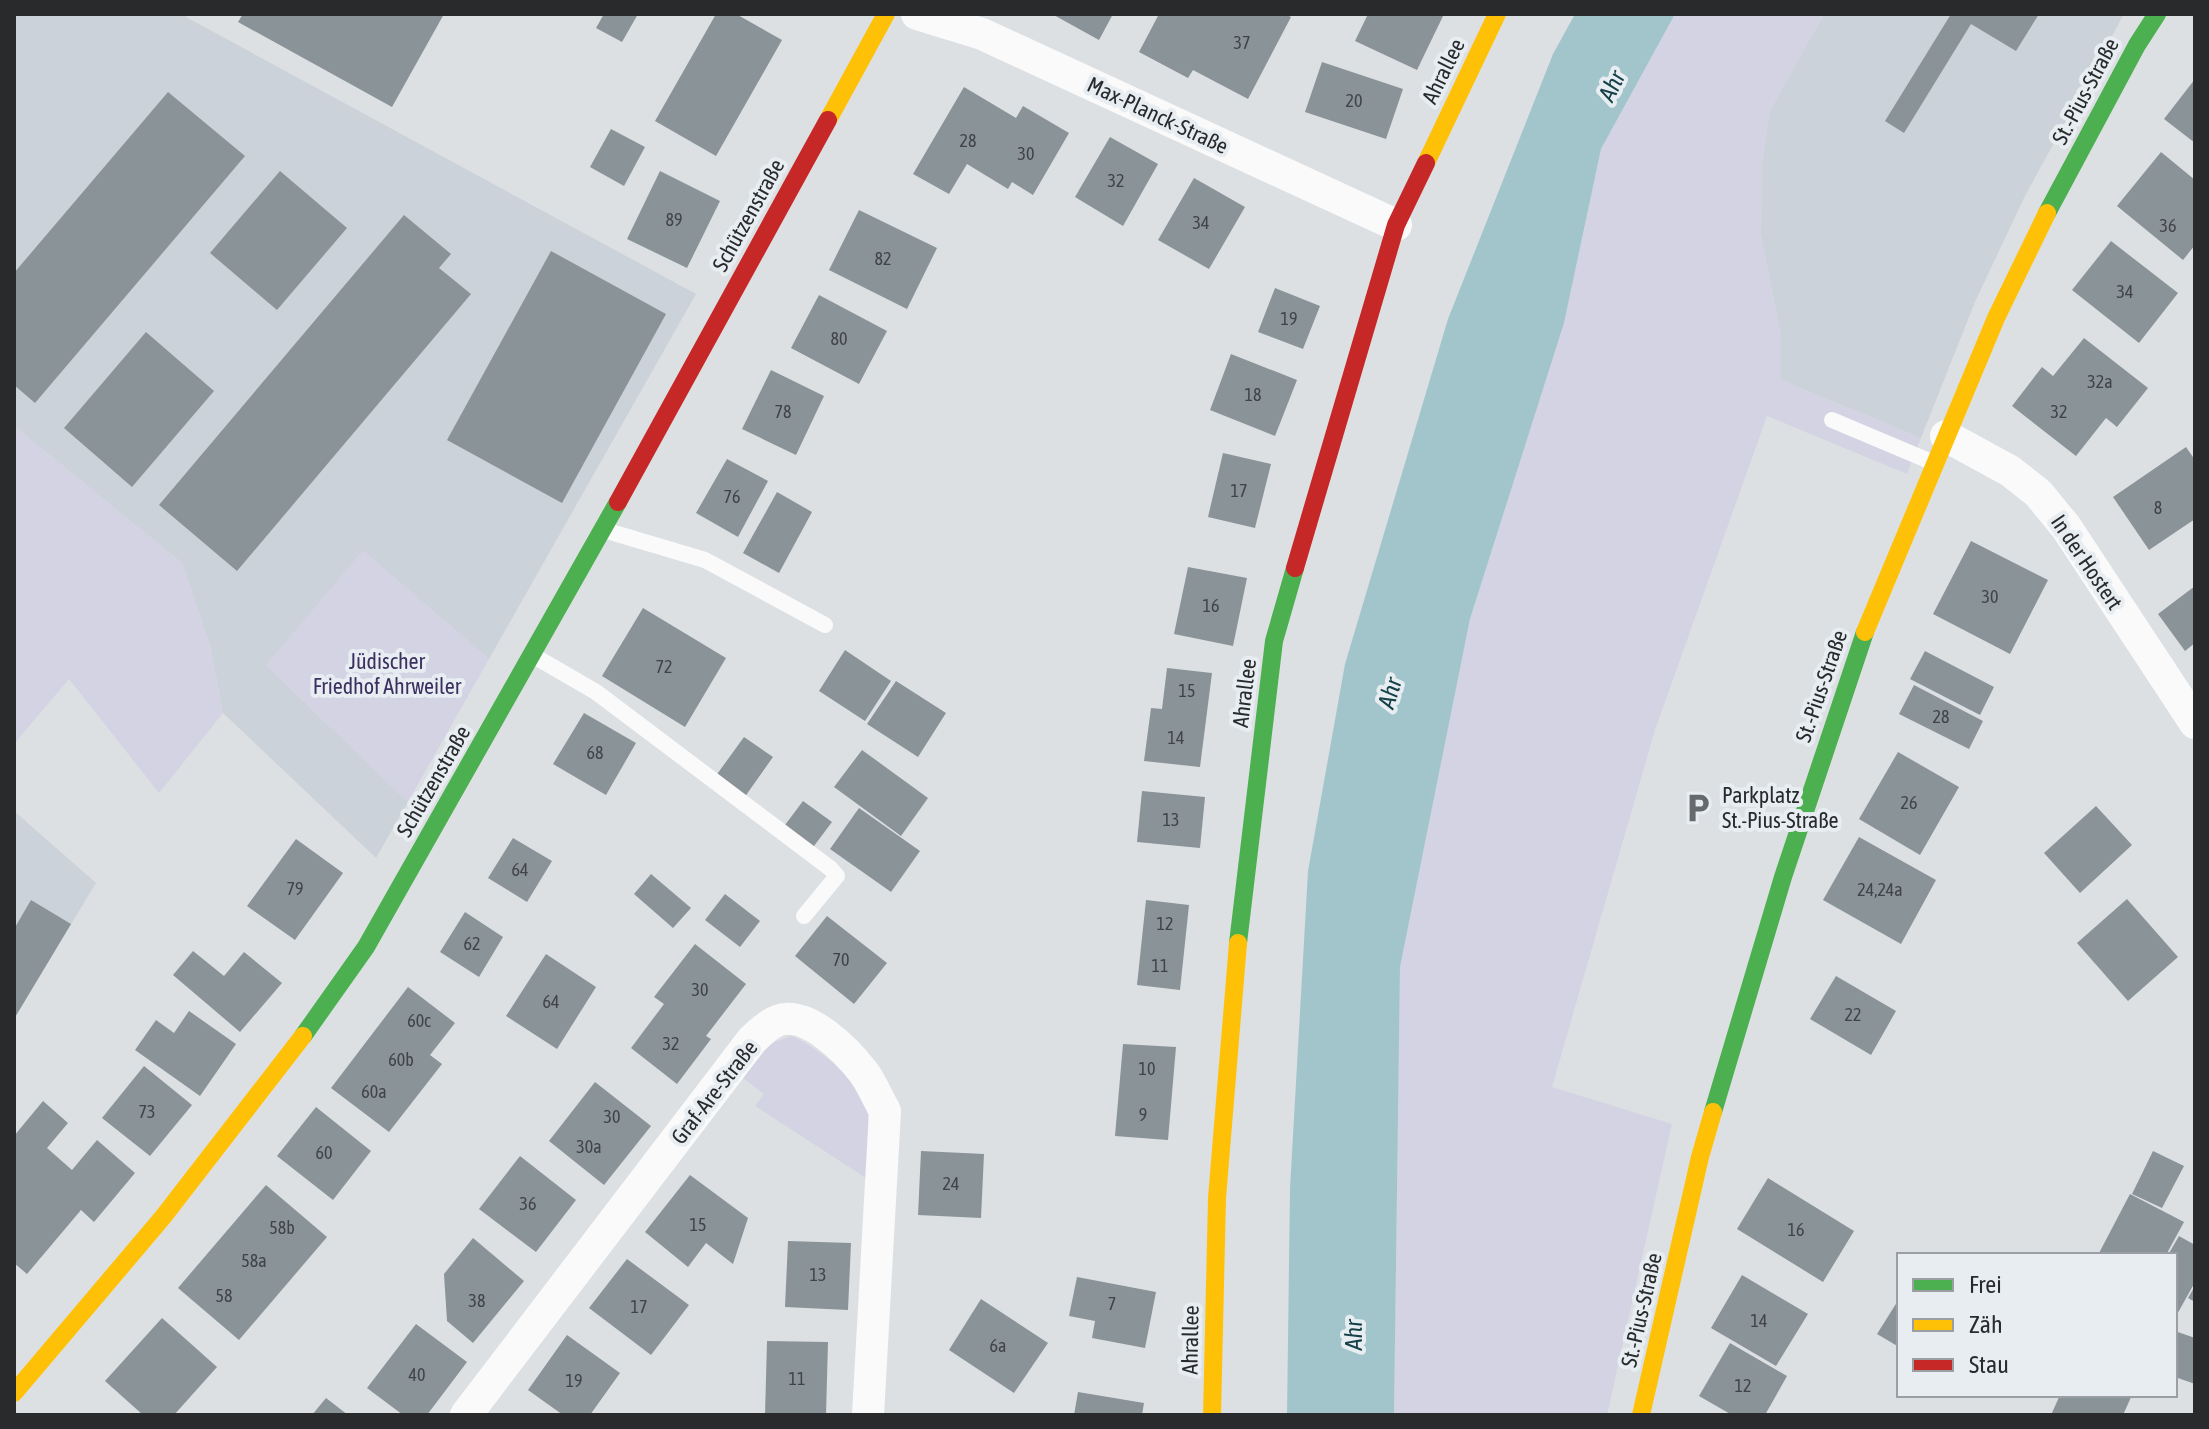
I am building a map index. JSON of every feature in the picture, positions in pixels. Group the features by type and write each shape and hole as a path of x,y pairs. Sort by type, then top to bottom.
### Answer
{"street":[{"name":"Schützenstraße","path":"14,1393 163,1217 298,1042 366,947 603,529 886,14"},
{"name":"Max-Planck-Straße","path":"917,14 982,34 1396,225"},
{"name":"Ahrallee","path":"1212,1415 1219,1167 1240,924 1274,641 1396,225 1497,14"},
{"name":"St.-Pius-Straße","path":"1641,1415 1700,1157 1783,877 1860,644 1996,318 2054,199 2157,14"},
{"name":"In der Hostert","path":"1940,450 2010,471 2038,493 2066,527 2195,723"},
{"name":"Graf-Are-Straße","path":"466,1415 752,1040 780,1019 803,1021 826,1033 864,1073 885,1111 868,1415"}],"lane":[{"path":"1832,420 1940,450"},
{"path":"603,529 705,560 825,625"},
{"path":"532,656 596,692 831,869 837,876 804,916"}],"shaded area":[{"path":"14,14 187,14 186,17 696,294 489,659 363,551 267,666 408,802 376,858 223,713 210,646 182,563 14,426"},
{"path":"1824,14 2124,14 2024,198 1975,302 1921,438 1781,380 1781,337 1761,236 1762,161 1770,110"},
{"path":"14,811 96,883 14,1019"}],"green space":[{"path":"1675,14 1824,14 1770,110 1762,161 1761,236 1781,337 1781,380 1921,438 1907,474 1767,416 1655,730 1552,1087 1672,1124 1607,1415 1394,1415 1400,967 1470,619 1564,323 1601,149"},
{"path":"14,426 182,563 210,646 223,713 159,793 69,679 14,744"},
{"name":"Jüdischer Friedhof Ahrweiler","path":"363,550 489,659 408,802 266,665"},
{"path":"792,1036 837,1066 864,1098 869,1125 866,1178 755,1106 764,1094 743,1078 771,1043"}],"water":[{"name":"Ahr","path":"1575,14 1675,14 1601,149 1564,323 1470,619 1400,967 1394,1415 1287,1415 1290,1188 1308,871 1345,664 1448,319 1553,54"}],"building":[{"path":"243,14 444,14 392,107 238,22"},
{"path":"604,14 638,14 622,42 596,28"},
{"path":"716,14 736,14 782,40 716,156 655,121"},
{"path":"1052,14 1113,14 1099,40"},
{"path":"1159,14 1285,14 1291,17 1248,99 1193,70 1188,78 1139,52"},
{"path":"1368,14 1444,14 1417,70 1355,41"},
{"path":"1951,14 2039,14 2016,51 1971,24 1904,133 1885,121"},
{"path":"1322,62 1403,89 1386,139 1305,112"},
{"path":"2195,79 2195,143 2164,119"},
{"path":"964,87 1016,118 1023,106 1069,133 1033,195 1012,182 1008,189 967,164 949,194 913,174"},
{"path":"168,92 245,156 35,403 14,385 14,273"},
{"path":"611,129 645,147 624,186 590,167"},
{"path":"1110,137 1158,164 1123,226 1075,197"},
{"path":"2161,152 2195,180 2195,245 2183,260 2117,206"},
{"path":"280,171 347,228 277,310 210,253"},
{"path":"660,171 720,201 687,268 627,239"},
{"path":"1194,178 1245,207 1209,269 1158,240"},
{"path":"859,210 937,248 907,309 829,270"},
{"path":"404,215 451,254 439,268 471,294 237,571 159,505"},
{"path":"2111,241 2178,293 2139,343 2072,290"},
{"path":"551,251 666,314 562,503 447,440"},
{"path":"1275,288 1320,306 1303,349 1258,332"},
{"path":"819,295 887,331 859,384 791,348"},
{"path":"146,332 214,391 132,487 64,428"},
{"path":"2084,338 2148,388 2117,427 2106,418 2076,456 2012,406 2042,367 2053,376"},
{"path":"1231,354 1297,380 1275,436 1210,410"},
{"path":"771,370 824,396 796,455 742,429"},
{"path":"2186,447 2195,460 2195,519 2149,550 2113,497"},
{"path":"1223,453 1271,464 1255,528 1208,517"},
{"path":"727,459 768,481 738,537 696,513"},
{"path":"777,492 812,512 779,573 743,553"},
{"path":"1971,541 2048,580 2010,654 1933,614"},
{"path":"1188,567 1247,578 1233,646 1174,634"},
{"path":"2195,586 2195,643 2185,651 2158,614"},
{"path":"643,608 726,658 685,727 602,676"},
{"path":"845,650 891,681 865,721 819,691"},
{"path":"1925,651 1994,687 1980,715 1910,679"},
{"path":"1167,668 1212,673 1200,767 1144,761 1151,708 1162,709"},
{"path":"896,681 946,713 918,757 867,724"},
{"path":"1914,685 1983,721 1969,749 1899,714"},
{"path":"584,713 636,743 606,795 553,764"},
{"path":"744,737 773,757 744,798 715,777"},
{"path":"862,750 928,798 901,836 834,787"},
{"path":"1898,752 1959,787 1920,855 1859,819"},
{"path":"1142,791 1205,797 1200,848 1137,842"},
{"path":"803,801 832,822 811,850 782,829"},
{"path":"2096,806 2132,845 2080,893 2044,853"},
{"path":"859,808 920,851 891,892 830,849"},
{"path":"1859,837 1936,880 1901,944 1823,900"},
{"path":"513,838 552,861 527,902 488,878"},
{"path":"296,839 343,873 295,940 247,906"},
{"path":"651,874 691,908 673,928 634,894"},
{"path":"725,894 760,921 740,947 705,920"},
{"path":"2127,899 2178,957 2128,1001 2077,943"},
{"path":"31,900 71,924 14,1019 14,929"},
{"path":"1146,900 1189,905 1180,990 1137,985"},
{"path":"465,912 503,937 479,977 440,952"},
{"path":"827,916 887,963 854,1004 795,956"},
{"path":"695,944 746,984 706,1036 711,1039 677,1084 631,1048 664,1004 654,997"},
{"path":"193,951 224,976 244,952 282,983 240,1032 173,975"},
{"path":"546,954 596,987 557,1049 506,1016"},
{"path":"1836,976 1896,1011 1871,1055 1810,1019"},
{"path":"408,987 455,1023 430,1055 442,1064 389,1132 331,1088"},
{"path":"189,1011 236,1044 200,1096 135,1050 156,1020 174,1033"},
{"path":"1123,1044 1176,1047 1168,1140 1115,1136"},
{"path":"144,1066 192,1105 150,1156 102,1118"},
{"path":"595,1082 651,1126 604,1185 549,1141"},
{"path":"43,1101 68,1123 47,1148 72,1170 97,1140 135,1173 94,1222 81,1210 27,1274 14,1263 14,1136"},
{"path":"316,1107 371,1151 333,1200 277,1156"},
{"path":"921,1151 984,1154 981,1218 918,1215"},
{"path":"2153,1151 2184,1166 2162,1208 2132,1194"},
{"path":"520,1156 576,1200 536,1252 479,1209"},
{"path":"690,1175 748,1218 733,1264 706,1243 688,1267 645,1232"},
{"path":"1768,1178 1854,1231 1823,1282 1737,1229"},
{"path":"266,1185 327,1237 239,1340 178,1288"},
{"path":"2130,1194 2184,1222 2167,1253 2099,1253"},
{"path":"2179,1236 2195,1245 2195,1282 2177,1314 2177,1253 2169,1253"},
{"path":"473,1238 524,1281 473,1343 447,1321 444,1274"},
{"path":"788,1241 851,1243 848,1310 785,1307"},
{"path":"627,1259 689,1305 651,1355 589,1308"},
{"path":"1742,1275 1808,1314 1776,1366 1711,1328"},
{"path":"1077,1277 1156,1292 1145,1348 1092,1338 1095,1321 1069,1316"},
{"path":"2195,1286 2195,1302 2188,1298"},
{"path":"981,1299 1048,1343 1014,1393 949,1350"},
{"path":"1897,1302 1897,1346 1877,1334"},
{"path":"162,1318 217,1367 174,1415 143,1415 105,1381"},
{"path":"416,1324 467,1362 427,1415 403,1415 367,1388"},
{"path":"2177,1332 2195,1338 2195,1384 2177,1378"},
{"path":"567,1335 620,1373 590,1415 563,1415 528,1390"},
{"path":"767,1341 828,1342 826,1415 765,1415"},
{"path":"1730,1343 1787,1376 1765,1415 1732,1415 1699,1396"},
{"path":"1078,1392 1144,1403 1142,1415 1074,1415"},
{"path":"2059,1397 2131,1397 2123,1415 2051,1415"},
{"path":"326,1398 348,1415 312,1415"}],"traffic: fast":[{"path":"2047,213 2137,45 2157,14"},
{"path":"303,1036 366,947 618,502"},
{"path":"1238,943 1274,641 1295,568"},
{"path":"1713,1112 1783,877 1865,632"}],"traffic: slow":[{"path":"828,120 886,14"},
{"path":"1426,163 1497,14"},
{"path":"1865,632 1996,318 2047,213"},
{"path":"1212,1415 1217,1198 1238,943"},
{"path":"14,1393 163,1217 303,1036"},
{"path":"1641,1415 1713,1112"}],"traffic: jam":[{"path":"618,502 828,120"},
{"path":"1295,568 1396,225 1426,163"}],"place":[{"name":"Parkplatz St.-Pius-Straße","path":"1698,808"}]}
